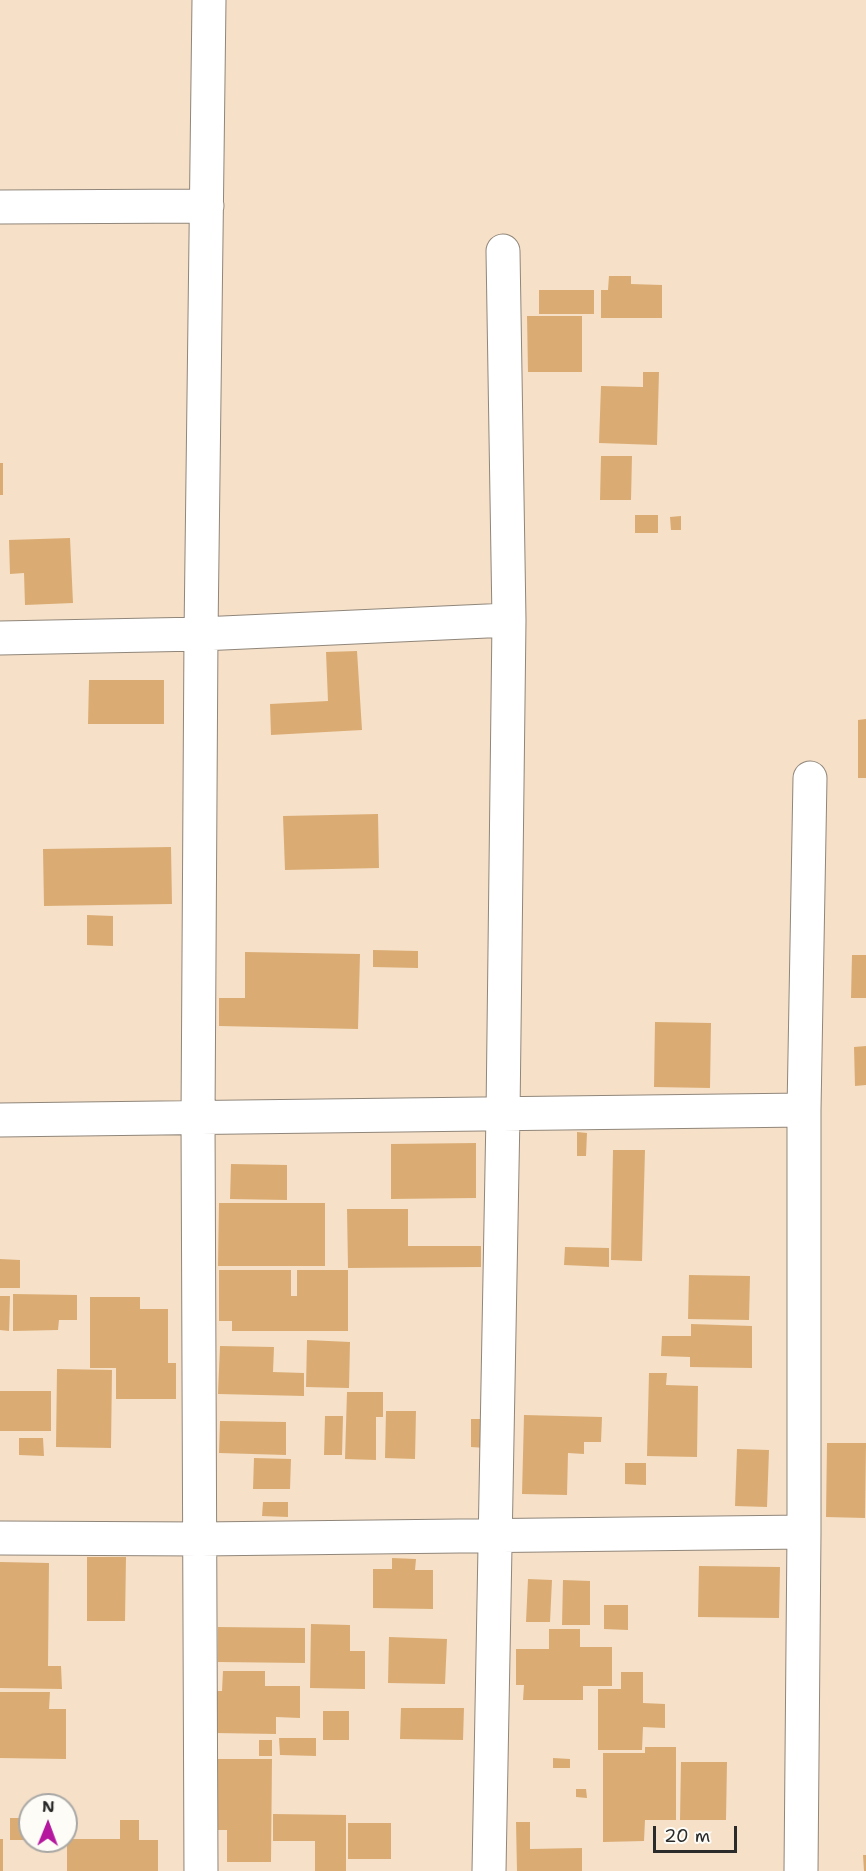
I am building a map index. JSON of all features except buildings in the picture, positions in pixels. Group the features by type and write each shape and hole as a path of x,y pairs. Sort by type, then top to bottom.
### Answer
{"street":[{"path":"201,1871 198,1118 209,0"},
{"path":"0,207 207,206"},
{"path":"489,1871 504,1114 509,620 503,251"},
{"path":"0,638 201,634 509,620"},
{"path":"801,1871 804,1110 810,778"},
{"path":"0,1120 804,1110"},
{"path":"0,1538 497,1537 804,1532"}]}
